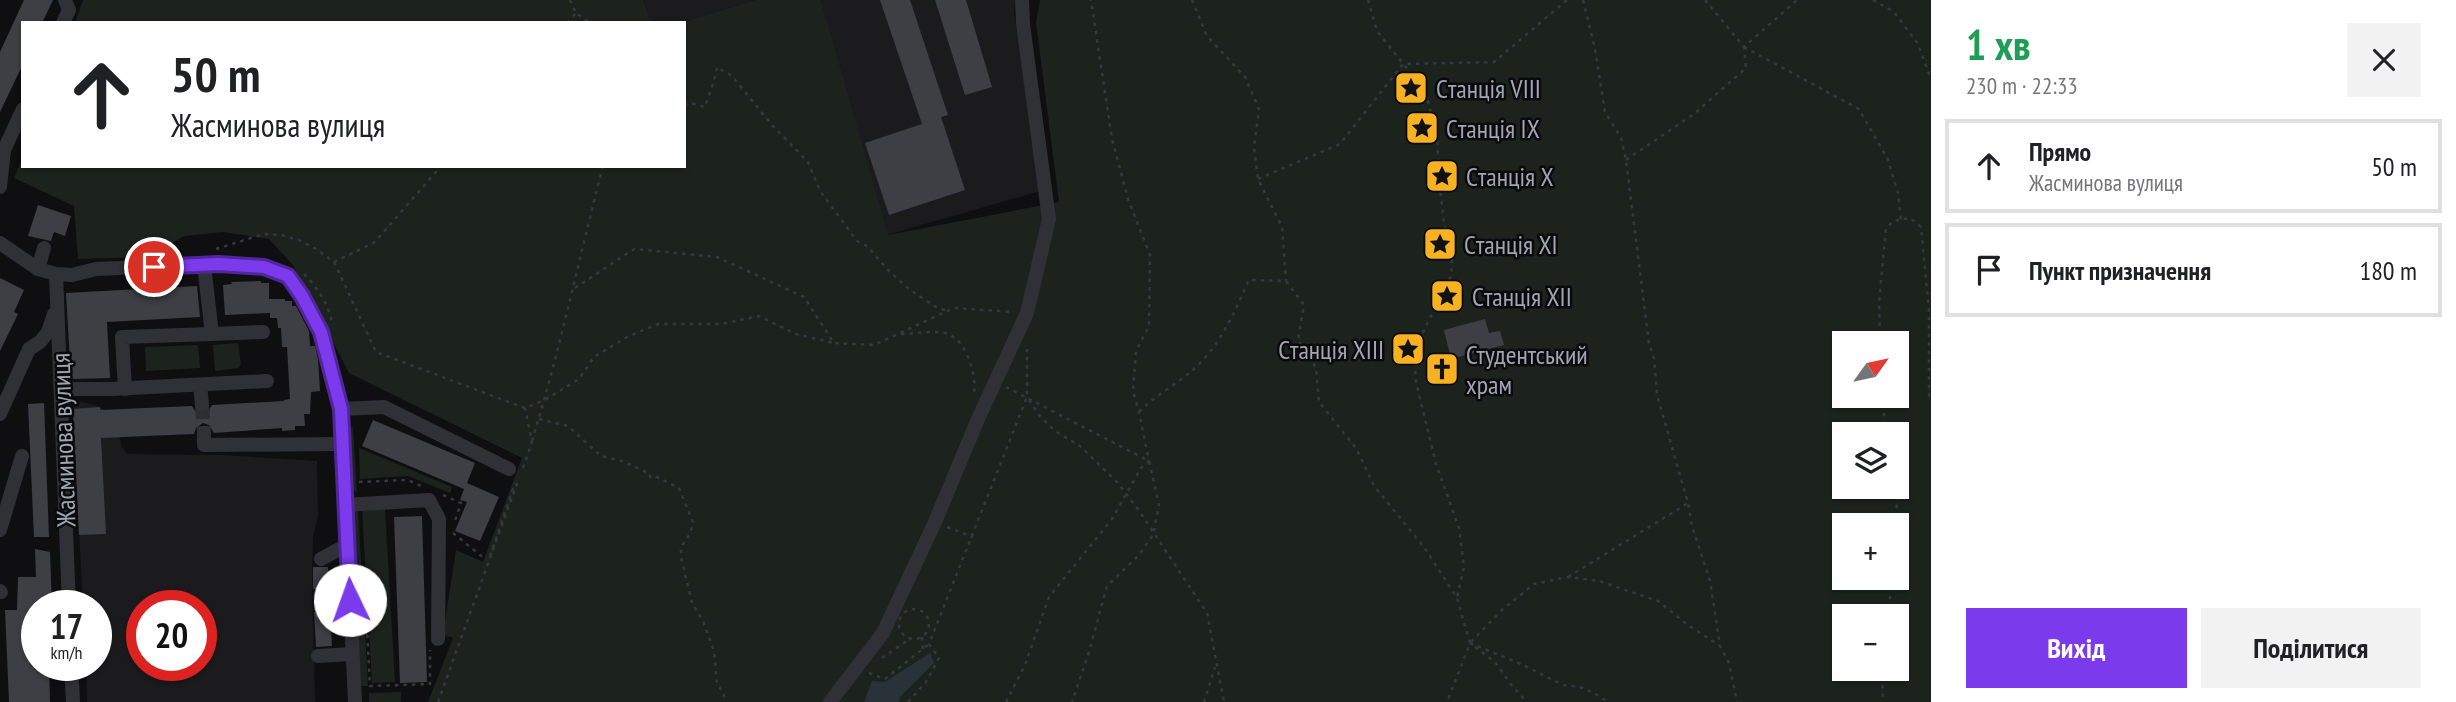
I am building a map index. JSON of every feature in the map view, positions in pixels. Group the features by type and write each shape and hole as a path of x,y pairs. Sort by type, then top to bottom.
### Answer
{"street":[{"path":"64,21 69,10 65,0"},
{"path":"830,702 883,633 1027,313 1049,219 1022,0"},
{"path":"0,187 2,149 21,113"},
{"path":"0,243 38,269 56,274 72,275 96,269 206,258 264,267 288,276 321,332 341,409 342,444 353,505 347,545 355,702"},
{"path":"38,269 44,248"},
{"path":"206,258 212,334"},
{"name":"Жасминова вулиця","path":"56,274 68,590"},
{"path":"0,414 29,349 40,342 48,332 57,299"},
{"path":"125,389 122,337 263,332"},
{"path":"61,389 125,389 267,381"},
{"path":"200,385 202,405"},
{"path":"341,409 384,407 509,469"},
{"path":"204,433 204,445 342,444"},
{"path":"0,530 22,456"},
{"path":"353,505 429,500 439,519 434,642"},
{"path":"321,559 347,545"},
{"path":"318,656 352,654"},
{"path":"72,681 73,702"}],"path":[{"path":"570,0 576,13 587,21"},
{"path":"1072,702 1107,586 1138,556 1153,536 1160,505 1133,391 1136,351 1149,326 1150,255 1128,199 1112,139 1091,0"},
{"path":"1192,0 1207,36 1245,77 1259,109 1254,146 1258,178 1282,227 1286,281 1304,304 1298,340 1316,368 1319,402 1356,448 1374,486 1424,547 1457,598 1470,643 1496,662 1527,702"},
{"path":"1368,0 1377,31 1425,91 1437,134 1444,224 1452,261 1451,276 1420,338 1415,362 1416,382 1436,464 1459,528 1464,567 1457,598"},
{"path":"1403,64 1494,62 1567,0"},
{"path":"1583,0 1595,49 1605,112 1621,138 1626,160 1657,395 1692,526 1710,581 1720,646 1729,663 1737,702"},
{"path":"1705,0 1744,47 1859,109 1888,160 1899,193 1901,220"},
{"path":"1744,47 1797,0"},
{"path":"1873,0 1894,12 1919,44 1931,79"},
{"path":"569,21 576,13"},
{"path":"1626,160 1694,114 1746,68 1744,47"},
{"path":"1258,178 1340,144 1403,64"},
{"path":"686,104 705,107 716,67 732,76 772,125 808,162 820,191 857,241 867,246 909,289 934,306 947,311"},
{"path":"334,262 375,242 439,168"},
{"path":"438,702 545,400 575,288 603,168"},
{"path":"1880,331 1886,229 1893,221 1910,219 1921,227 1929,312 1930,399"},
{"path":"206,258 264,233 299,240 334,262 376,352 525,408 545,400 579,379 594,357 627,337 658,324 721,324 759,316 796,334 834,343 874,345 954,308 1027,313"},
{"path":"575,288 634,249 717,257 804,297 834,343"},
{"path":"1139,412 1154,397 1172,388 1197,366 1228,327 1249,280 1286,281"},
{"path":"898,333 946,333 955,337 970,360 974,373 973,401"},
{"path":"863,682 869,673 885,679 929,644 1027,397 1027,341"},
{"path":"996,382 1149,461"},
{"path":"1027,397 1039,415 1055,431 1092,456 1127,495 1207,613 1224,702"},
{"path":"525,408 532,442"},
{"path":"539,419 568,426 601,456 622,461 643,470 650,474 650,477 655,476 680,488 692,522 690,534 681,547 681,557 692,603 704,621 713,651 717,684 724,694 723,702"},
{"path":"1006,702 1025,665 1049,597 1112,519 1141,468 1149,461"},
{"path":"489,562 517,478 509,469"},
{"path":"353,505 358,471"},
{"path":"1569,577 1688,503"},
{"path":"935,522 973,537"},
{"path":"1447,702 1470,643 1503,609 1534,584 1569,577 1599,581 1658,601 1720,646"},
{"path":"366,608 370,686 430,684 434,642"},
{"path":"912,609 919,610 929,622 926,633 922,637 911,638 905,636 899,623 901,616 912,609"},
{"path":"922,637 923,651"},
{"path":"876,662 911,638"},
{"path":"1470,643 1563,685 1580,687 1608,702"},
{"path":"908,702 926,682 939,658 929,644"},
{"path":"1204,702 1216,664"},
{"path":"1882,681 1883,702"}],"shaded area":[{"path":"83,0 643,0 650,21 76,21"},
{"path":"643,0 755,0 686,21 650,21"},
{"path":"755,0 821,0 888,235 1059,202 1036,22 1040,0 1931,0 1931,702 428,702 453,638 443,635 456,550 483,562 522,458 349,373 293,265 269,239 223,232 184,236 149,257 78,259 74,206 14,178 21,161 21,168 686,168 686,21"},
{"path":"821,0 1015,0 1014,12 1040,191 887,235"},
{"path":"238,343 241,364 238,368 215,371 213,345"},
{"path":"198,345 200,368 146,371 145,347"},
{"path":"72,399 100,407 113,415 122,447 127,454 223,455 317,461 318,516 313,538 312,576 315,702 87,702 86,681 112,681 112,590 82,590"},
{"path":"353,427 357,493 350,486 347,428"},
{"path":"359,448 452,487 450,493 408,476 360,479"},
{"path":"358,508 368,686 361,686 352,513"},
{"path":"385,509 395,682 372,683 362,511"},
{"path":"930,653 934,663 900,697 899,702 864,702 872,681 885,682"},
{"path":"401,692 401,702 369,702 369,693"}],"building":[{"path":"24,0 53,0 43,21 21,21 21,68 0,112 0,52"},
{"path":"880,0 910,0 948,115 941,117 965,190 889,215 865,143 922,124"},
{"path":"935,0 966,0 992,87 965,95"},
{"path":"38,205 71,216 65,236 54,232 51,241 28,236"},
{"path":"0,278 24,290 14,312 18,314 0,351"},
{"path":"231,282 269,283 269,299 292,301 292,306 296,306 309,331 310,346 315,346 320,391 311,392 310,414 304,414 305,426 295,426 295,430 282,431 282,428 214,433 209,425 203,423 196,428 194,434 101,438 106,534 79,535 73,409 192,406 202,415 208,412 212,405 290,399 287,347 282,347 281,328 278,328 277,318 270,318 270,313 225,315 223,285 232,284"},
{"path":"197,286 200,317 107,322 110,378 71,379 66,293"},
{"path":"1485,319 1489,333 1500,331 1504,345 1451,359 1444,330"},
{"name":"Студентський храм","path":"1447,357 1452,378 1449,382 1438,382 1432,361"},
{"path":"44,403 49,537 34,537 28,404"},
{"path":"373,420 475,463 467,483 499,497 480,541 455,531 467,502 460,500 464,489 362,446"},
{"path":"422,516 427,682 400,683 394,517"},
{"path":"35,549 50,552 51,590 21,590 21,681 49,681 50,702 9,702 5,610 17,610 18,577 36,577"},
{"path":"313,567 328,567 328,589 313,589"},
{"path":"330,611 332,646 316,647 314,612"}],"tunnel":[{"path":"202,405 204,433"}],"place":[{"name":"Cтанція VIII","path":"1411,88"},
{"name":"Cтанція IX","path":"1422,128"},
{"name":"Cтанція X","path":"1442,176"},
{"name":"Cтанція XI","path":"1440,244"},
{"name":"Cтанція XII","path":"1447,296"},
{"name":"Cтанція XIII","path":"1408,349"},
{"name":"Студентський храм","path":"1442,369"}],"route":[{"path":"154,267 219,264 264,267 288,276 302,296 321,332 341,409 350,600"}]}
